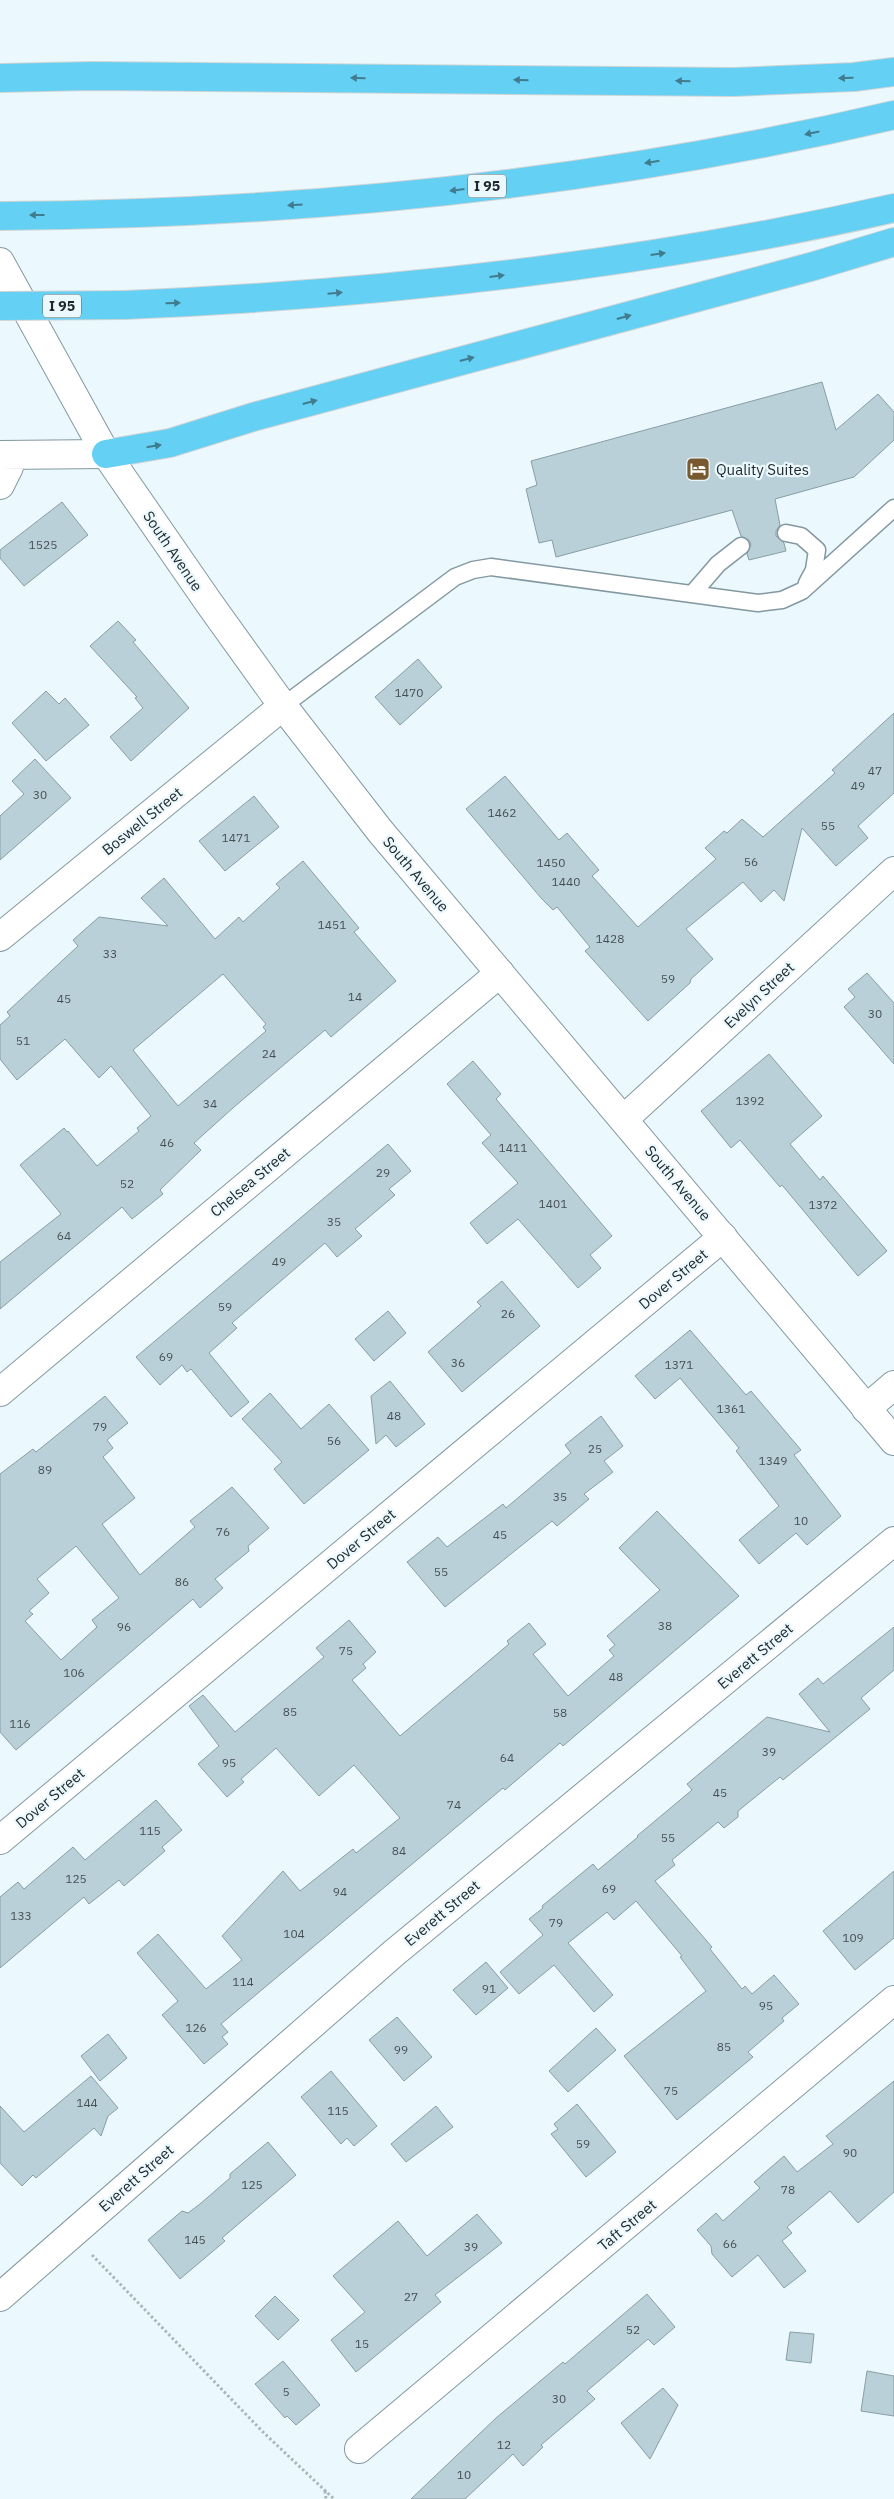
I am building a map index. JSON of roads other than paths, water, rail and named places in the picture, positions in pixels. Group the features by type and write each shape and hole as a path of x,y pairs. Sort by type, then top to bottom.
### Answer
{"highway":[{"path":"0,78 102,76 734,82 854,77 894,72"},
{"name":"I 95","path":"0,216 74,215 287,205 449,191 556,178 666,160 780,140 894,115"},
{"name":"I 95","path":"0,306 124,304 316,295 550,270 664,254 776,234 894,208"},
{"path":"106,454 170,444 254,417 814,266 894,242"}],"street":[{"name":"South Avenue","path":"0,262 106,454 208,603 283,706 380,831 894,1441"},
{"path":"0,485 9,466 3,455 106,454"},
{"name":"Boswell Street","path":"0,937 283,706"},
{"name":"Evelyn Street","path":"624,1119 894,871"},
{"name":"Chelsea Street","path":"0,1392 500,973"},
{"name":"Dover Street","path":"0,1840 723,1237"},
{"path":"866,1409 894,1385"},
{"name":"Everett Street","path":"0,2297 394,1953 894,1540"},
{"name":"Taft Street","path":"359,2449 894,2000"}],"lane":[{"path":"283,706 455,577 473,570 491,567 758,603 782,600 802,591 894,508"},
{"path":"786,533 802,536 817,550 814,570 802,591"},
{"path":"693,593 718,564 741,546"}],"place":[{"name":"Quality Suites","path":"698,469"}]}
